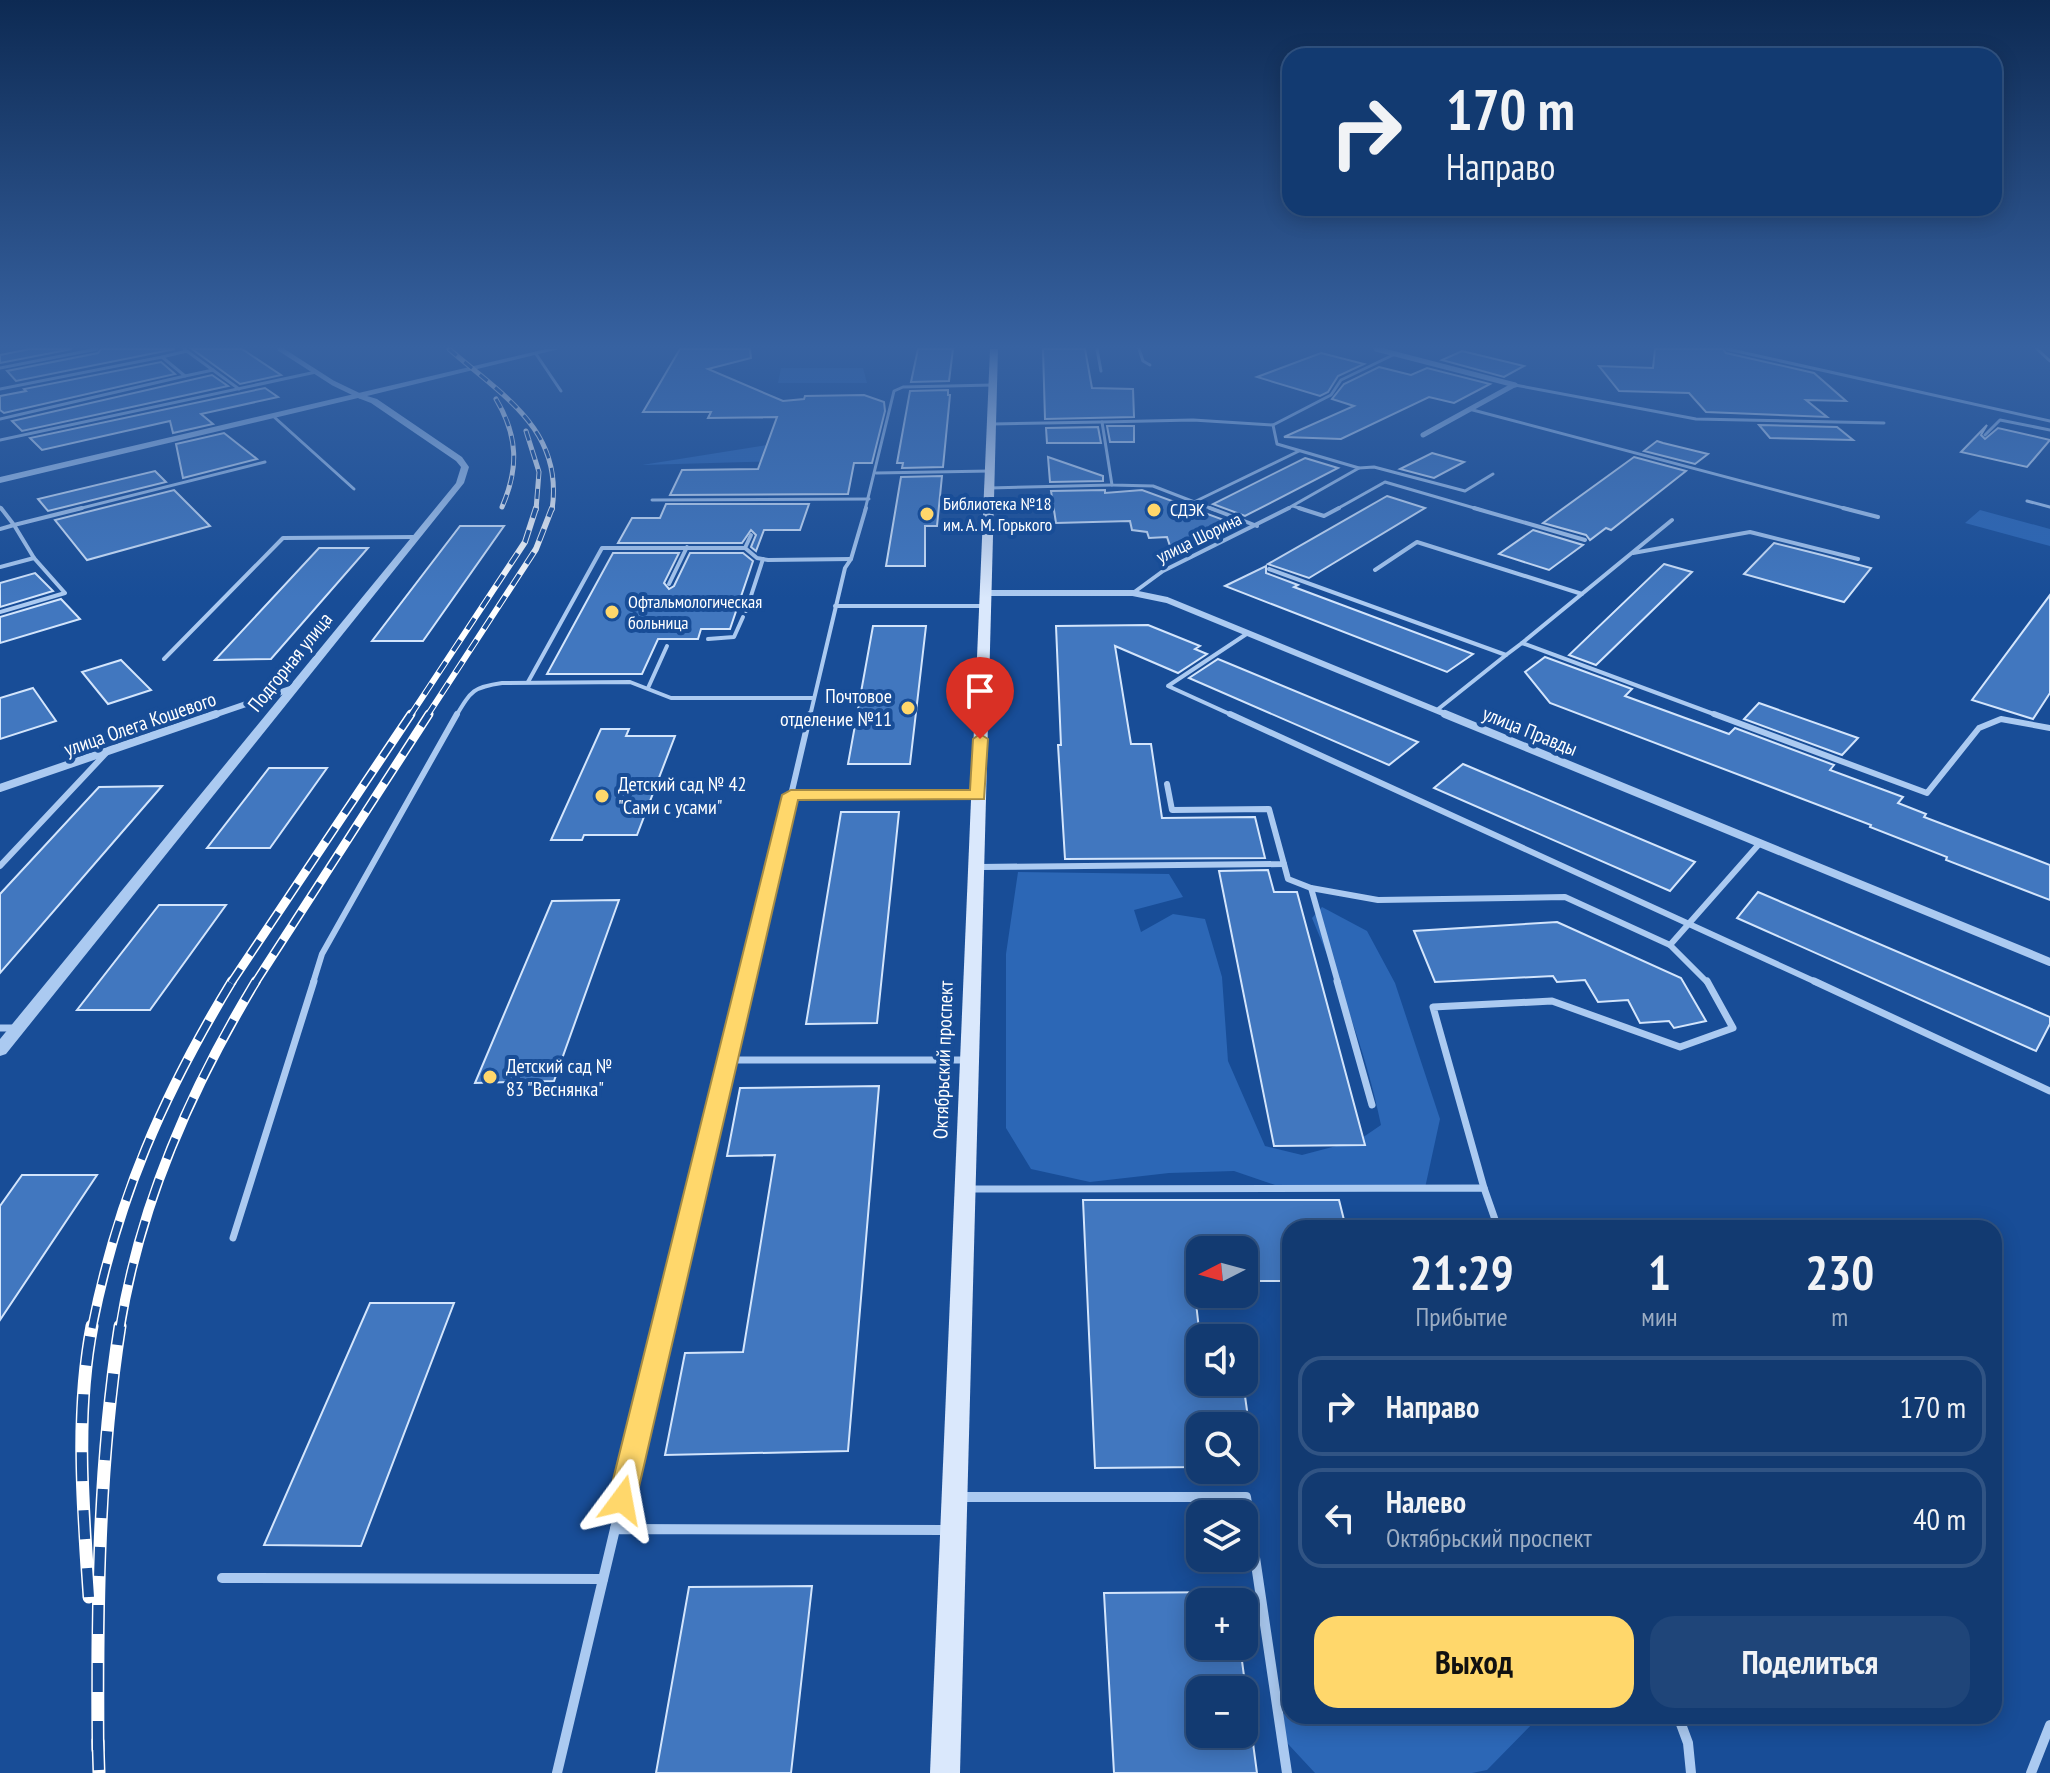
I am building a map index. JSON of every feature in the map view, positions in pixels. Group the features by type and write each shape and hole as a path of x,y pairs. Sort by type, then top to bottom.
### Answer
{"main road":[{"name":"Октябрьский проспект","path":"945,1773 992,432"}],"street":[{"path":"0,480 206,432"},
{"name":"Подгорная улица","path":"0,1050 460,483 465,467 459,459 419,432"},
{"path":"1423,435 1429,432"},
{"name":"улица Правды","path":"985,600 1133,593 1167,600 2050,962"},
{"name":"улица Олега Кошевого","path":"0,788 290,689"}],"lane":[{"path":"0,440 39,432"},
{"path":"290,432 354,489"},
{"path":"557,1773 835,606 869,499 885,432"},
{"path":"1104,432 1112,485"},
{"path":"1274,432 1277,444 1359,468 1374,467 1465,491 1493,474"},
{"path":"1555,432 1878,517"},
{"path":"1985,435 1988,432"},
{"path":"1194,502 1300,451"},
{"path":"0,529 265,462"},
{"name":"улица Шорина","path":"1133,593 1163,571 1257,526 1359,468"},
{"path":"876,473 990,471"},
{"path":"1293,506 1324,516 1385,482 1585,540"},
{"path":"989,488 1153,486 1257,526"},
{"path":"652,500 869,499"},
{"path":"2027,501 2050,507"},
{"path":"0,507 34,558 65,593 0,612"},
{"path":"1437,710 1672,520"},
{"path":"1633,553 1750,532 1858,559"},
{"path":"745,548 751,535"},
{"path":"164,659 283,538 415,537"},
{"path":"1375,570 1417,542 1582,594"},
{"path":"528,682 598,550 608,546 745,548"},
{"path":"669,584 687,547"},
{"path":"745,548 749,554 763,559 851,559"},
{"path":"0,567 34,558"},
{"path":"708,639 734,637 763,559"},
{"path":"1269,569 1506,655"},
{"path":"835,606 985,600"},
{"path":"1248,633 1168,686 1690,923 2050,1091"},
{"path":"1522,643 1927,793 1979,728 2001,719 2050,728"},
{"path":"648,688 667,646"},
{"path":"233,1238 322,954 470,692 482,686 528,682 630,682 671,698 814,698"},
{"path":"0,866 108,751"},
{"path":"1167,784 1172,810 1269,809 1288,879 1311,888 1378,900 1565,897 1670,945 1704,976 1733,1028 1680,1047 1552,1001 1433,1007 1495,1220"},
{"path":"791,795 979,795"},
{"path":"1670,945 1760,843"},
{"path":"976,867 1284,864"},
{"path":"1311,888 1372,1105"},
{"path":"0,1028 17,1027"},
{"path":"727,1060 970,1060"},
{"path":"965,1189 1484,1188"},
{"path":"954,1497 1246,1497 1287,1773"},
{"path":"615,1529 953,1530"},
{"path":"222,1578 603,1579"},
{"path":"1681,1724 1688,1743 1691,1773"},
{"path":"2031,1773 2050,1725"}],"shaded area":[{"path":"792,441 851,459 642,465"},
{"path":"1980,510 2050,529 2050,546 1965,523"},
{"path":"1018,872 1169,874 1183,897 1134,910 1141,932 1173,914 1205,919 1222,977 1228,1061 1265,1146 1302,1155 1359,1140 1381,1125 1351,1019 1312,918 1322,907 1367,931 1395,983 1440,1119 1425,1188 1284,1188 1234,1171 1169,1173 1090,1182 1031,1169 1006,1128 1006,954"},
{"path":"1282,1717 1282,1724 1532,1724 1487,1770 1472,1773 1315,1773 1276,1731"}],"building":[{"path":"59,432 123,432 42,450 30,438"},
{"path":"772,432 880,432 872,463 854,463 848,494 670,495 682,470 758,469"},
{"path":"903,432 946,432 943,467 902,468 903,463 897,463"},
{"path":"1046,432 1099,432 1101,443 1047,443"},
{"path":"1108,432 1134,432 1134,442 1110,442"},
{"path":"1296,432 1356,432 1341,439 1284,437"},
{"path":"1765,432 1843,432 1853,440 1770,438"},
{"path":"1981,432 1985,439 1994,432 2014,432 2050,440 2027,467 1961,452"},
{"path":"224,433 257,459 183,478 176,444"},
{"path":"1657,441 1708,454 1695,464 1644,451"},
{"path":"1432,453 1464,462 1434,478 1400,469"},
{"path":"1048,457 1103,476 1103,481 1050,482"},
{"path":"1634,457 1686,471 1611,530 1606,528 1590,540 1586,535 1543,523"},
{"path":"1305,458 1338,468 1245,516 1213,504"},
{"path":"155,471 166,482 48,511 38,499"},
{"path":"942,476 937,526 925,526 925,566 886,566 901,477"},
{"path":"174,490 210,526 87,560 55,520"},
{"path":"1105,490 1105,493 1142,490 1224,520 1203,530 1204,536 1183,545 1170,546 1167,537 1149,538 1147,532 1132,530 1130,521 1056,523 1051,491"},
{"path":"1387,496 1425,508 1309,578 1268,564"},
{"path":"666,504 809,504 800,530 764,530 756,551 751,547 756,535 751,530 742,543 618,543 632,518 660,518"},
{"path":"460,526 504,526 423,641 372,641"},
{"path":"1533,530 1583,545 1549,570 1499,554"},
{"path":"1774,543 1871,568 1844,602 1744,574"},
{"path":"319,548 368,548 271,659 215,660"},
{"name":"Офтальмологическая больница","path":"613,553 679,553 664,583 669,589 674,586 690,553 743,553 753,561 730,629 701,629 698,639 658,639 642,674 547,674"},
{"path":"1664,564 1692,572 1596,665 1569,655"},
{"path":"1266,566 1266,573 1298,585 1294,587 1473,654 1447,672 1225,586"},
{"path":"35,573 53,591 0,607 0,583"},
{"path":"2050,595 2050,693 2033,719 1972,700"},
{"path":"61,599 80,619 0,643 0,617"},
{"path":"1148,625 1200,646 1195,649 1207,654 1178,673 1115,646 1131,744 1151,744 1162,818 1255,817 1265,858 1065,859 1058,745 1061,745 1056,626"},
{"path":"873,626 926,626 910,764 848,764"},
{"path":"1545,657 1632,689 1625,696 1729,734 1735,728 1834,765 1830,770 1903,797 1898,803 1926,814 1924,817 2050,865 2050,900 1946,860 1947,857 1871,825 1550,703 1525,672"},
{"path":"1218,659 1418,742 1389,765 1189,678"},
{"path":"121,660 151,690 108,704 82,672"},
{"path":"33,688 56,721 0,739 0,698"},
{"path":"1759,703 1858,738 1842,755 1744,719"},
{"path":"601,729 629,729 626,736 675,736 637,835 584,835 582,840 551,840"},
{"path":"1463,764 1695,862 1670,891 1434,788"},
{"path":"269,768 327,768 270,848 207,848"},
{"path":"162,786 0,973 0,894 99,787"},
{"path":"841,812 899,812 877,1023 806,1024"},
{"path":"1268,870 1274,892 1297,892 1365,1145 1274,1146 1219,871"},
{"path":"1758,892 2050,1017 2050,1024 2036,1051 1737,918"},
{"path":"619,900 554,1081 475,1083 552,901"},
{"path":"159,905 226,905 150,1010 77,1010"},
{"path":"1557,922 1681,978 1706,1021 1674,1028 1669,1021 1640,1023 1628,1000 1598,1002 1585,980 1557,982 1553,976 1435,982 1414,931"},
{"path":"879,1086 848,1451 665,1455 685,1353 743,1352 775,1155 727,1156 740,1088"},
{"path":"22,1175 97,1175 0,1320 0,1206"},
{"path":"1083,1200 1339,1200 1344,1220 1282,1220 1282,1281 1258,1281 1258,1236 1186,1236 1186,1308 1197,1308 1198,1324 1186,1324 1186,1396 1245,1396 1247,1412 1186,1412 1186,1467 1095,1468"},
{"path":"370,1303 454,1303 361,1546 264,1545"},
{"path":"812,1586 791,1773 656,1773 689,1587"},
{"path":"1186,1592 1186,1660 1242,1660 1244,1676 1186,1676 1186,1748 1254,1748 1257,1773 1114,1773 1104,1593"}],"railway":[{"path":"502,507 513,465 510,432"},
{"path":"526,432 539,472 536,510"},
{"path":"536,432 549,458 553,482 552,510"},
{"path":"410,716 525,542 536,508"},
{"path":"427,716 536,549 552,508"},
{"path":"231,983 411,714"},
{"path":"255,983 429,714"},
{"path":"92,1328 115,1235 146,1148 185,1064 232,981"},
{"path":"120,1328 141,1236 171,1148 210,1063 256,981"},
{"path":"89,1597 82,1427 92,1326"},
{"path":"98,1743 103,1485 120,1326"},
{"path":"98,1743 98,1750"},
{"path":"98,1743 99,1773"}],"place":[{"name":"СДЭК","path":"1154,510"},
{"name":"Библиотека №18 им. А. М. Горького","path":"927,514"},
{"name":"Офтальмологическая больница","path":"612,612"},
{"name":"Почтовое отделение №11","path":"908,708"},
{"name":"Детский сад № 42 \"Сами с усами\"","path":"602,796"},
{"name":"Детский сад № 83 \"Веснянка\"","path":"490,1077"}],"route":[{"path":"622,1500 791,795 979,795 980,739"}]}
